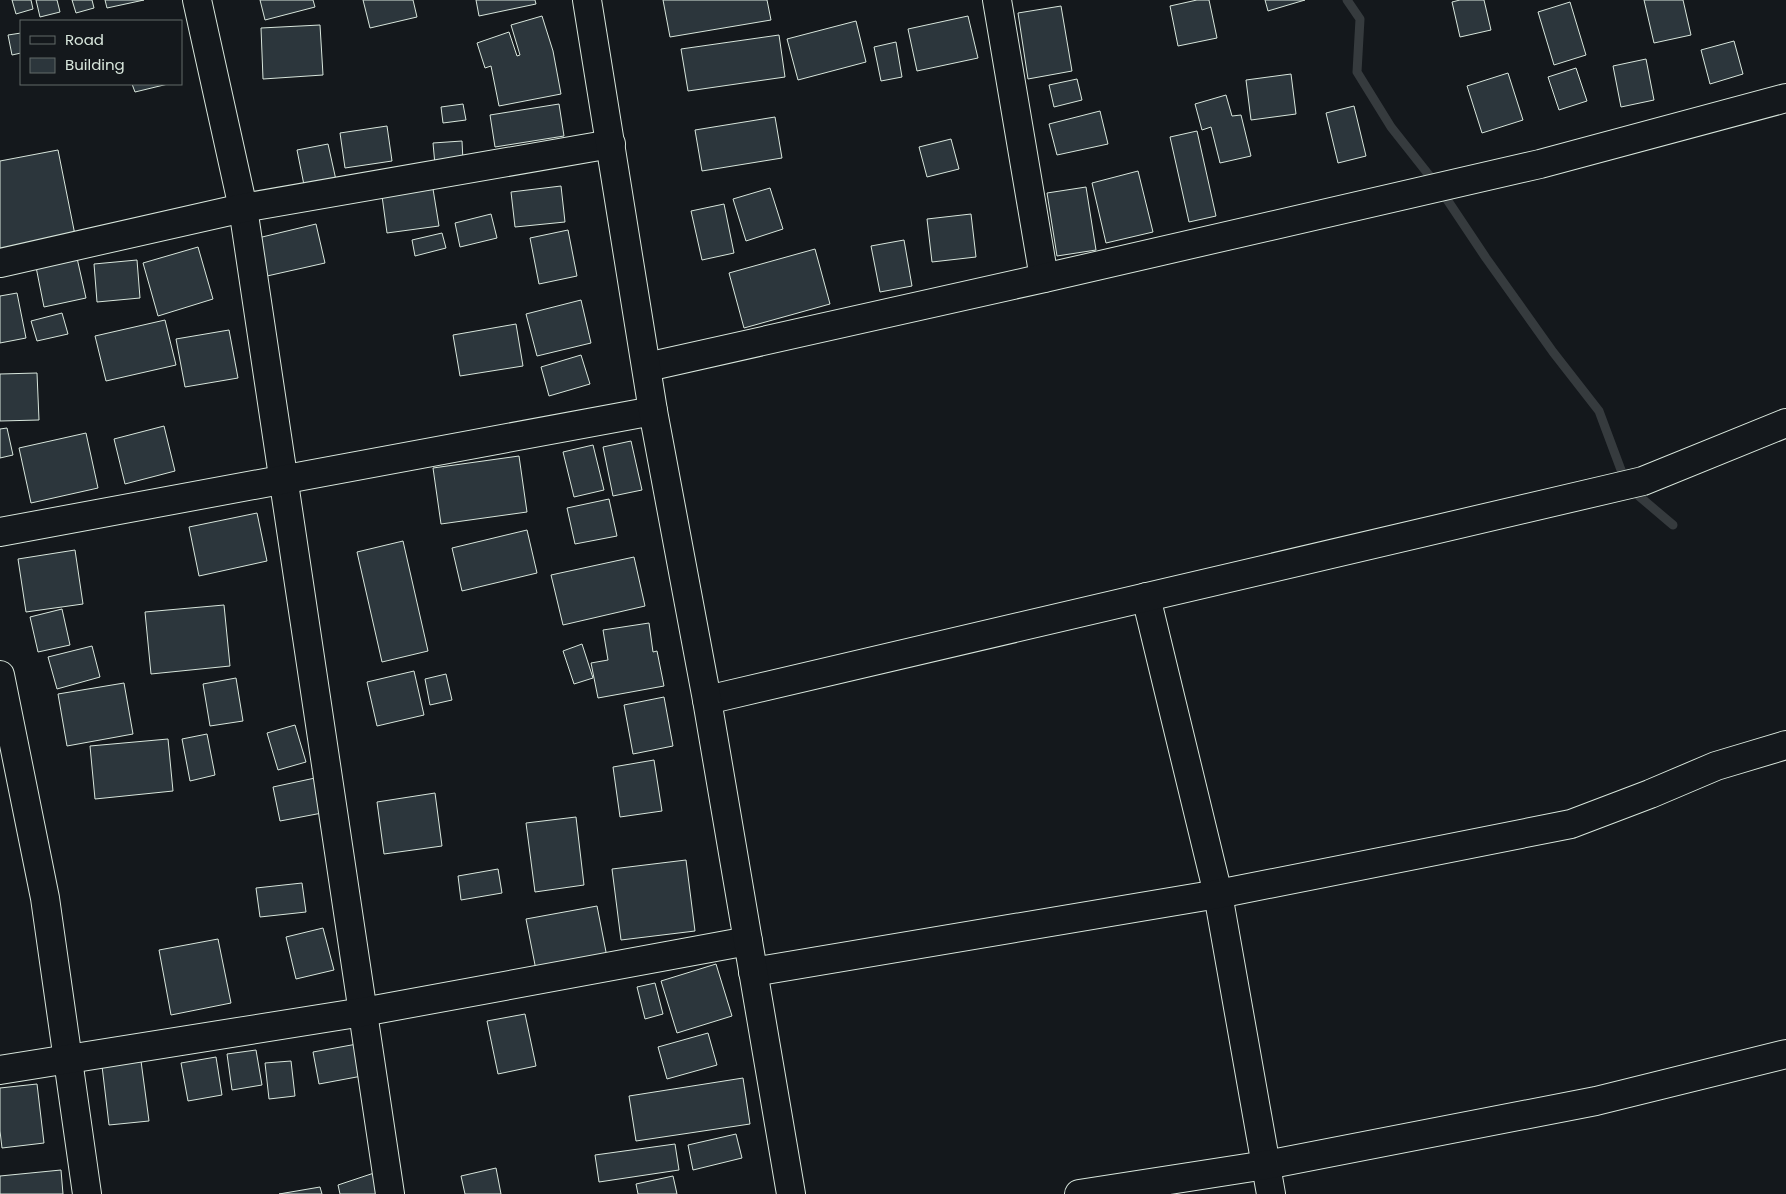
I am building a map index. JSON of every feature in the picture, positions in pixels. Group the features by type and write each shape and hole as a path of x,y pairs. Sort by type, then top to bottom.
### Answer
{"main road":[{"path":"197,0 243,208 390,1194"},
{"path":"587,0 653,411 707,700 792,1194"},
{"path":"997,0 1044,278"},
{"path":"647,367 1540,164 1786,98"},
{"path":"0,263 243,208 611,144"},
{"path":"0,532 653,411"},
{"path":"707,700 1643,481 1786,424"},
{"path":"1146,597 1218,894 1271,1194"},
{"path":"0,675 45,898 88,1194"},
{"path":"753,972 1218,894 1571,824 1716,766 1786,744"},
{"path":"0,1070 364,1012 748,941"},
{"path":"1079,1194 1266,1165 1596,1101 1786,1054"}],"building":[{"path":"12,0 31,0 33,9 16,14"},
{"path":"36,0 57,0 60,12 40,17"},
{"path":"72,0 92,0 94,8 76,13"},
{"path":"105,0 144,0 107,8"},
{"path":"260,0 313,0 315,7 265,20"},
{"path":"363,0 413,0 417,17 370,28"},
{"path":"476,0 535,0 536,4 479,16"},
{"path":"663,0 767,0 771,20 670,37"},
{"path":"1197,0 1209,0 1217,38 1178,46 1170,6"},
{"path":"1265,0 1305,0 1268,11"},
{"path":"1484,0 1491,30 1460,37 1452,2"},
{"path":"1644,0 1683,0 1691,35 1654,43"},
{"path":"1570,2 1586,55 1554,65 1538,12"},
{"path":"1061,6 1072,71 1028,79 1018,13"},
{"path":"542,16 553,51 561,94 499,106 491,66 485,68 477,43 509,32 517,56 520,55 511,25"},
{"path":"968,16 978,58 917,71 908,29"},
{"path":"856,21 866,62 798,80 787,39"},
{"path":"320,25 323,75 263,79 261,28"},
{"path":"20,33 20,53 12,55 8,35"},
{"path":"779,35 785,77 688,91 681,49"},
{"path":"1734,41 1743,74 1710,84 1701,50"},
{"path":"896,42 902,77 881,81 874,47"},
{"path":"1646,59 1654,100 1621,107 1613,66"},
{"path":"1576,68 1587,101 1559,110 1548,77"},
{"path":"1508,73 1523,120 1482,133 1467,86"},
{"path":"1291,74 1296,114 1251,120 1246,80"},
{"path":"1077,79 1082,100 1054,107 1049,85"},
{"path":"132,85 164,85 135,92"},
{"path":"1226,95 1232,116 1241,115 1251,156 1220,163 1211,127 1202,130 1195,104"},
{"path":"463,104 466,120 443,123 441,107"},
{"path":"559,104 564,136 495,147 490,115"},
{"path":"1354,106 1366,156 1338,163 1326,113"},
{"path":"1100,111 1108,144 1057,155 1049,124"},
{"path":"775,117 782,158 702,171 695,130"},
{"path":"387,126 392,161 345,168 340,133"},
{"path":"1197,131 1216,216 1189,222 1170,137"},
{"path":"951,139 959,169 927,177 919,147"},
{"path":"462,141 463,161 435,165 433,143"},
{"path":"328,144 336,180 304,185 297,150"},
{"path":"58,150 76,240 0,254 0,161"},
{"path":"1138,171 1153,232 1106,243 1092,183"},
{"path":"561,186 565,222 515,227 511,192"},
{"path":"1086,187 1096,250 1057,256 1047,193"},
{"path":"770,188 783,229 746,241 733,199"},
{"path":"433,189 439,226 387,233 382,196"},
{"path":"724,204 734,253 702,260 691,211"},
{"path":"491,214 497,238 460,247 455,223"},
{"path":"971,214 976,257 932,262 927,219"},
{"path":"316,224 325,263 267,276 258,238"},
{"path":"568,230 577,276 539,284 530,238"},
{"path":"442,233 446,248 415,256 412,240"},
{"path":"904,240 912,286 880,292 871,246"},
{"path":"198,247 213,299 158,316 143,263"},
{"path":"815,249 830,304 744,328 729,273"},
{"path":"77,258 86,298 44,307 36,267"},
{"path":"137,260 140,298 97,302 94,264"},
{"path":"17,293 26,338 0,343 0,296"},
{"path":"581,300 591,343 537,356 526,314"},
{"path":"62,313 68,334 37,341 31,321"},
{"path":"165,320 176,365 106,381 95,336"},
{"path":"516,324 523,366 460,376 453,335"},
{"path":"229,330 238,378 185,387 176,339"},
{"path":"581,355 590,384 549,396 541,367"},
{"path":"37,373 39,420 0,421 0,374"},
{"path":"164,426 175,471 125,484 114,439"},
{"path":"7,428 13,455 0,458 0,429"},
{"path":"86,433 98,488 31,503 19,448"},
{"path":"631,441 642,490 613,496 603,447"},
{"path":"593,445 604,490 574,497 563,452"},
{"path":"519,456 527,512 441,524 433,468"},
{"path":"609,499 617,536 575,544 567,508"},
{"path":"257,513 267,561 199,576 189,527"},
{"path":"527,530 537,573 462,591 452,548"},
{"path":"403,541 428,651 382,662 357,552"},
{"path":"75,550 83,604 26,612 18,559"},
{"path":"634,557 645,606 563,625 551,575"},
{"path":"224,605 230,666 151,674 145,612"},
{"path":"62,609 70,645 38,652 30,617"},
{"path":"649,623 653,652 657,651 664,686 598,698 591,663 608,660 603,630"},
{"path":"582,644 593,678 574,684 563,651"},
{"path":"92,646 100,677 57,689 48,657"},
{"path":"414,671 424,715 377,726 367,682"},
{"path":"446,674 452,700 430,705 425,679"},
{"path":"236,678 243,721 210,726 203,684"},
{"path":"124,683 133,734 67,746 58,694"},
{"path":"664,697 673,746 633,754 624,705"},
{"path":"295,725 306,762 278,770 267,733"},
{"path":"207,734 215,775 190,781 182,739"},
{"path":"168,739 173,791 95,799 90,746"},
{"path":"654,760 662,811 620,817 613,767"},
{"path":"315,778 322,813 280,821 273,787"},
{"path":"435,793 442,846 384,854 377,802"},
{"path":"576,817 584,885 535,892 526,823"},
{"path":"686,860 695,931 621,940 612,869"},
{"path":"498,869 502,893 461,900 458,876"},
{"path":"302,883 306,912 260,917 256,888"},
{"path":"597,906 607,957 536,970 526,919"},
{"path":"323,928 334,970 296,979 286,937"},
{"path":"218,939 231,1003 171,1015 159,950"},
{"path":"716,964 732,1016 677,1033 661,981"},
{"path":"655,983 663,1014 645,1019 637,987"},
{"path":"525,1014 536,1066 498,1074 487,1021"},
{"path":"708,1033 717,1065 667,1079 658,1047"},
{"path":"357,1044 362,1076 319,1084 313,1052"},
{"path":"256,1050 262,1085 232,1090 227,1054"},
{"path":"216,1057 222,1095 188,1101 181,1063"},
{"path":"141,1061 149,1121 109,1125 102,1066"},
{"path":"291,1061 295,1096 269,1099 265,1063"},
{"path":"743,1078 750,1124 636,1141 629,1096"},
{"path":"37,1084 44,1143 2,1148 0,1088"},
{"path":"736,1134 742,1158 693,1170 688,1145"},
{"path":"675,1144 679,1170 599,1182 595,1155"},
{"path":"496,1168 501,1194 465,1194 461,1176"},
{"path":"61,1170 63,1194 0,1194 0,1176"},
{"path":"374,1173 380,1194 340,1194 338,1185"},
{"path":"673,1176 677,1194 638,1194 636,1184"},
{"path":"320,1187 322,1194 279,1194"}],"waterway":[{"path":"1347,0 1360,19 1357,72 1391,127 1440,189 1486,258 1553,352 1599,411 1627,486 1673,525"}]}
